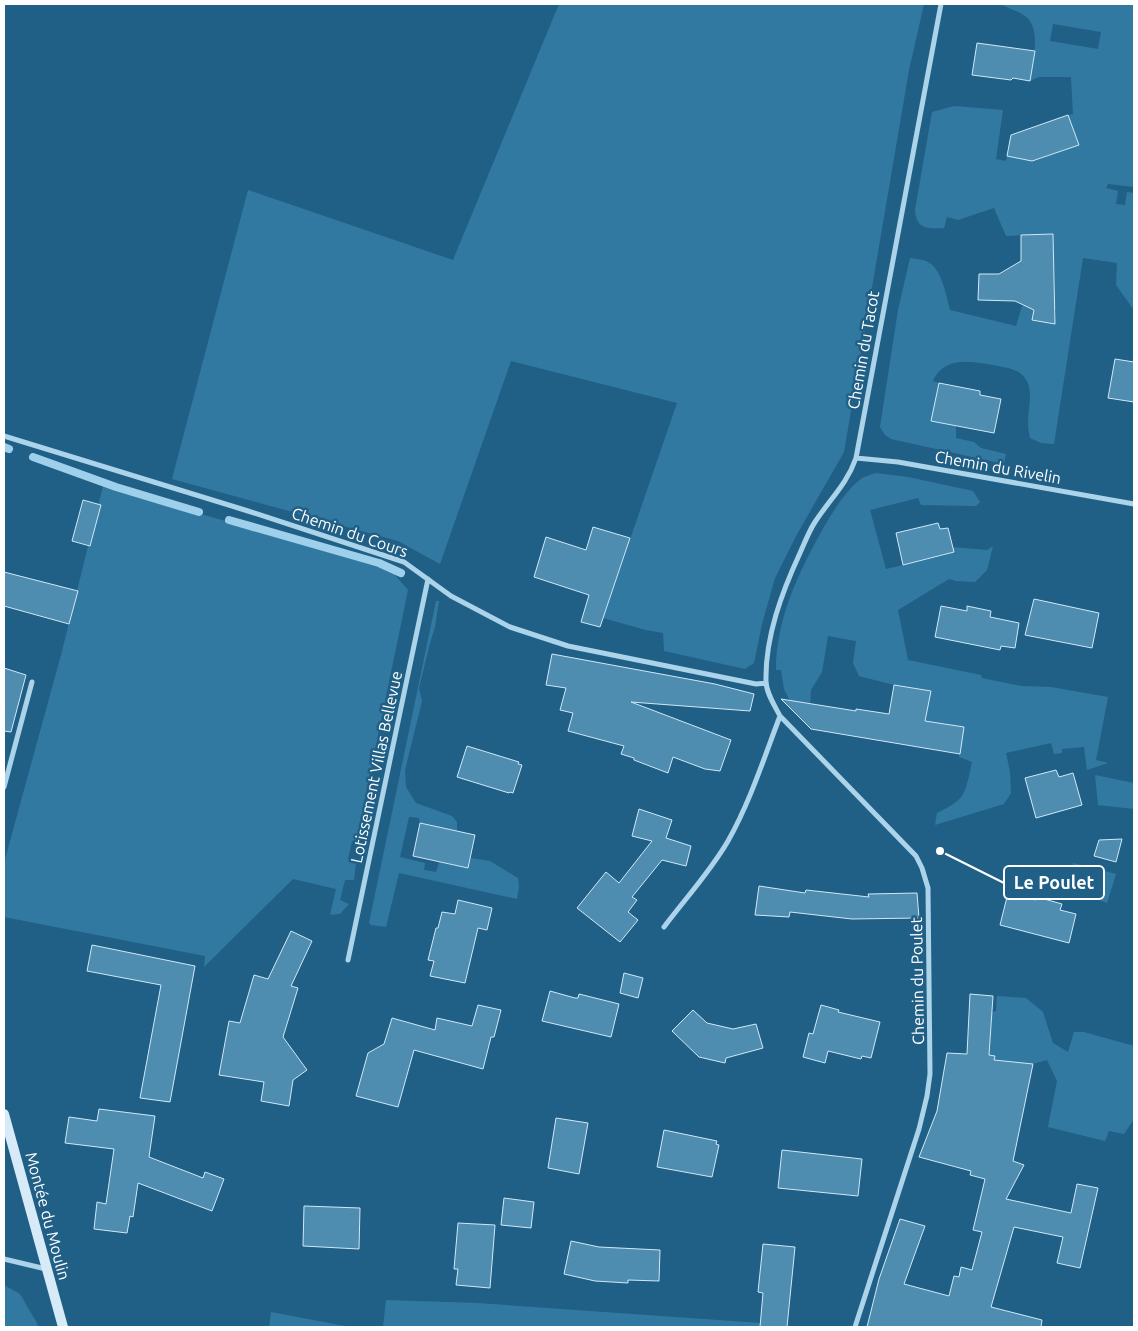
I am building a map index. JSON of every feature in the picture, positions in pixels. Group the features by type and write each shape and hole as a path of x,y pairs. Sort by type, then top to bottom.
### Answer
{"street":[{"name":"Chemin du Tacot","path":"766,683 769,646 778,607 788,579 815,522 851,472 856,458 941,4"},
{"name":"Chemin du Cours","path":"4,436 404,562 451,596 510,627 568,646 756,684 766,683"},
{"name":"Chemin du Rivelin","path":"856,458 898,462 1134,504"},
{"name":"Lotissement Villas Bellevue","path":"348,960 428,579"},
{"path":"4,787 32,682"},
{"name":"Chemin du Poulet","path":"766,683 780,716 916,856 928,888 930,1074 927,1096 919,1129 855,1327"},
{"path":"664,927 708,872 728,840 750,794 780,716"},
{"name":"Montée du Moulin","path":"4,1114 63,1327"},
{"path":"4,1259 46,1269"}],"shaded area":[{"path":"559,4 924,4 909,70 844,452 796,536 775,578 762,624 754,663 745,669 664,651 663,633 603,618 677,403 511,361 440,564 398,541 172,479 248,190 453,260"},
{"path":"1000,4 1134,4 1134,187 1108,184 1106,188 1118,191 1116,204 1125,205 1127,192 1134,193 1134,310 1116,285 1117,263 1083,258 1054,444 1041,443 1030,438 1028,429 1030,400 1028,383 1016,371 1005,367 961,362 945,367 938,372 933,381 939,383 931,421 956,426 956,438 974,442 981,448 1006,454 1004,464 891,439 885,435 880,427 898,310 910,258 926,261 936,269 940,275 950,310 1016,326 1022,306 1043,295 1055,294 1053,234 1006,236 994,208 958,220 947,217 944,228 928,228 920,224 916,216 915,210 932,112 954,106 1003,110 996,159 1006,161 1007,156 1033,161 1079,145 1068,115 1073,114 1071,77 1039,77 1030,81 1035,37 1030,21 1025,16","holes":["1053,24 1101,32 1098,49 1050,41","1034,307 1056,310 1055,323 1032,320"]},
{"path":"876,473 908,477 973,491 980,502 976,506 921,505 918,498 870,510 886,569 946,555 952,547 987,550 993,546 987,570 975,582 949,579 898,610 908,660 981,675 982,678 1021,686 1051,687 1108,697 1096,760 1108,763 1087,770 1084,747 1062,749 1062,753 1054,754 1051,743 1006,753 1010,772 1011,793 1004,804 935,825 937,813 954,803 963,794 972,762 959,757 964,727 925,721 930,691 894,685 859,676 853,663 856,641 828,636 822,672 811,690 810,704 799,702 797,715 784,689 781,670 776,670 780,632 785,614 806,561 836,507 856,483 862,478"},
{"path":"103,486 389,568 408,590 358,832 361,842 352,841 348,859 356,863 354,880 345,880 340,900 349,904 340,914 330,915 336,889 293,879 204,967 205,956 4,917 4,863 61,655"},
{"path":"436,601 439,601 435,627 419,688 422,701 405,770 406,787 416,803 452,816 457,822 457,831 420,823 419,818 409,817 400,857 425,863 424,870 436,872 439,862 468,868 471,858 490,861 518,878 517,899 399,873 386,927 371,925 369,923"},
{"path":"1095,775 1134,783 1134,809 1098,805"},
{"path":"1073,863 1116,874 1107,903 1071,889"},
{"path":"997,996 1026,998 1043,1012 1053,1043 1068,1052 1074,1032 1084,1032 1134,1046 1134,1119 1124,1134 1109,1131 1105,1141 1048,1127 1057,1081 1047,1060 1033,1064 994,1060 995,1056 989,1055 992,1012 996,1011"},
{"path":"4,1285 20,1294 38,1325 36,1327 4,1326"},
{"path":"386,1300 477,1303 760,1323 760,1327 383,1327"},
{"path":"271,1312 350,1327 269,1327"}],"building":[{"path":"977,43 1035,51 1030,81 972,75"},
{"path":"1068,115 1079,145 1032,161 1007,156 1011,135"},
{"path":"1053,234 1055,324 1032,320 1034,310 1015,301 978,300 979,274 999,274 1021,261 1021,235"},
{"path":"1115,359 1134,362 1134,402 1108,398"},
{"path":"939,383 980,391 980,395 1001,399 994,433 931,421"},
{"path":"83,500 101,505 90,546 72,541"},
{"path":"938,523 940,529 948,528 954,552 903,565 896,533"},
{"path":"593,527 630,538 600,627 581,622 589,595 534,577 546,537 586,550"},
{"path":"4,572 78,591 69,624 4,606"},
{"path":"1034,599 1099,613 1092,648 1025,635"},
{"path":"941,606 967,611 967,606 991,611 990,617 1019,623 1015,648 1001,646 1000,650 935,637"},
{"path":"552,654 715,684 754,694 750,711 631,702 731,740 720,771 705,769 673,757 668,773 621,754 624,746 568,731 573,713 560,710 566,688 546,685"},
{"path":"4,668 26,675 11,732 4,731"},
{"path":"894,685 931,691 925,721 964,727 960,754 811,729 781,699 856,711 856,709 889,714"},
{"path":"467,746 519,762 518,764 522,765 513,793 457,777"},
{"path":"1056,770 1059,777 1073,773 1082,805 1036,818 1025,778"},
{"path":"639,809 672,820 666,838 691,846 686,866 662,860 632,897 637,900 628,912 638,920 620,942 577,908 606,872 619,883 652,841 632,836"},
{"path":"420,823 475,835 468,868 413,856"},
{"path":"1122,839 1116,862 1094,856 1099,840"},
{"path":"759,886 805,893 806,890 869,897 868,894 917,893 919,918 852,919 790,912 789,917 755,915"},
{"path":"1008,893 1036,900 1037,897 1062,904 1060,910 1076,914 1069,943 1000,925"},
{"path":"458,900 492,908 487,930 478,928 465,983 430,976 434,961 428,960 442,912 455,914"},
{"path":"291,931 312,941 291,986 298,988 283,1037 307,1070 293,1080 289,1106 261,1101 264,1082 219,1075 229,1021 240,1023 254,975 268,979"},
{"path":"92,945 195,966 170,1102 140,1098 161,985 87,971"},
{"path":"624,973 643,978 638,998 620,993"},
{"path":"550,991 575,998 578,998 579,994 619,1004 611,1037 542,1021"},
{"path":"970,994 993,996 989,1055 995,1056 994,1060 1033,1064 1013,1161 1024,1165 1006,1199 1071,1213 1077,1184 1098,1188 1080,1268 1057,1263 1063,1237 1014,1227 991,1307 1042,1320 1041,1327 867,1327 879,1279 900,1219 925,1226 904,1284 949,1296 954,1276 959,1277 961,1267 972,1270 982,1232 973,1230 985,1179 970,1175 971,1171 919,1157 937,1111 947,1053 967,1054"},
{"path":"478,1005 501,1010 494,1037 491,1037 483,1069 414,1050 398,1107 356,1096 368,1053 384,1044 392,1018 435,1030 437,1018 472,1026"},
{"path":"821,1005 839,1010 838,1012 880,1022 871,1058 862,1056 861,1059 828,1051 825,1063 803,1057 809,1033 813,1034"},
{"path":"693,1010 707,1023 733,1029 756,1024 763,1048 726,1058 725,1063 699,1057 672,1031"},
{"path":"99,1109 155,1116 149,1157 203,1178 205,1172 224,1179 212,1211 138,1183 133,1217 130,1216 127,1233 94,1229 97,1202 106,1204 114,1149 65,1143 69,1117 97,1121"},
{"path":"556,1118 588,1123 579,1174 548,1168"},
{"path":"664,1130 717,1141 716,1144 719,1145 712,1177 657,1167"},
{"path":"782,1150 862,1159 858,1196 778,1188"},
{"path":"504,1198 534,1202 531,1228 501,1225"},
{"path":"304,1206 360,1208 359,1249 303,1246"},
{"path":"458,1223 495,1225 490,1288 456,1285 458,1269 454,1269"},
{"path":"571,1241 599,1247 660,1250 659,1281 628,1280 628,1283 595,1281 564,1274"},
{"path":"763,1244 795,1247 787,1327 760,1327 763,1293 758,1292"}],"waterway":[{"path":"4,447 9,449"},
{"path":"33,457 116,487 199,512"},
{"path":"229,520 379,563 401,573"}],"place":[{"name":"Le Poulet","path":"940,851"}]}
